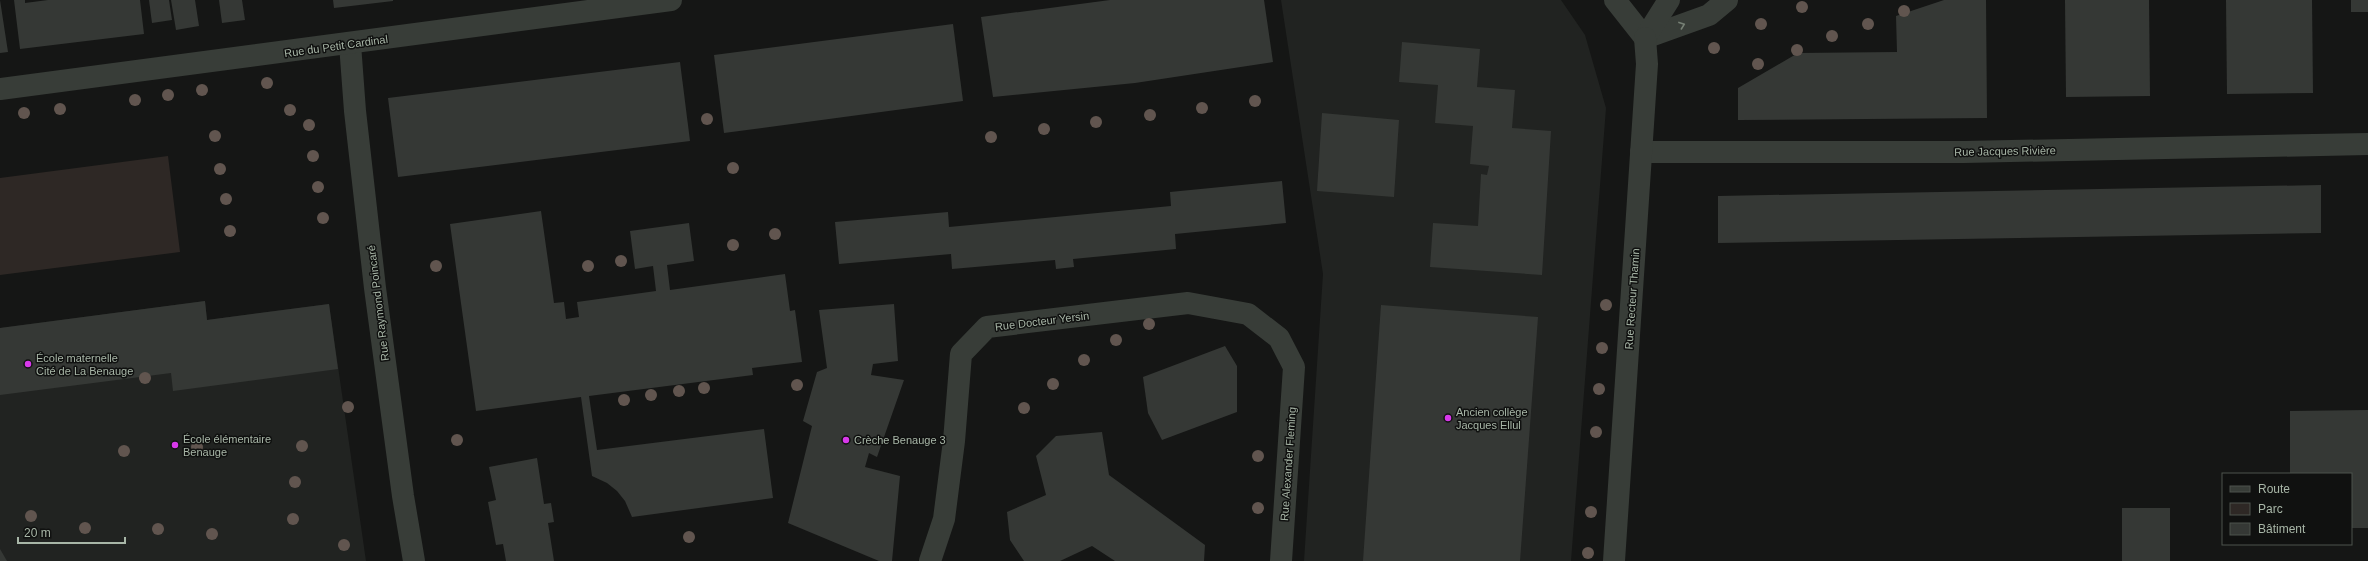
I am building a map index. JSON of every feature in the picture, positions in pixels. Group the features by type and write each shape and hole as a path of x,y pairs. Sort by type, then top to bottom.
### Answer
{"street":[{"name":"Rue du Petit Cardinal","path":"0,89 350,44 671,0"},
{"path":"1614,0 1646,38"},
{"path":"1646,38 1669,0"},
{"path":"1646,38 1709,15 1727,0"},
{"name":"Rue Recteur Thamin","path":"1614,561 1647,64 1646,38"},
{"name":"Rue Raymond Poincaré","path":"350,44 355,111 376,295 403,496 414,561"},
{"name":"Rue Jacques Rivière","path":"1641,152 1956,152 2368,144"},
{"name":"Rue Docteur Yersin","path":"930,561 944,519 954,441 961,354 987,327 1188,303 1248,314 1279,338 1294,367"},
{"name":"Rue Alexander Fleming","path":"1281,561 1294,367"}],"shaded area":[{"name":"Ancien collège Jacques Ellul","path":"1281,0 1561,0 1585,35 1606,108 1571,561 1304,561 1323,274"},
{"name":"École élémentaire Benauge","path":"205,301 207,320 329,304 366,561 0,561 0,328"}],"green space":[{"path":"168,156 180,252 0,275 0,178"}],"building":[{"path":"0,0 8,52 0,53"},
{"path":"14,0 25,0 25,3 48,0 140,0 144,34 20,49"},
{"path":"149,0 169,0 172,20 152,23"},
{"path":"171,0 195,0 199,26 176,30"},
{"path":"219,0 242,0 245,20 222,23"},
{"path":"333,0 393,0 393,1 334,8"},
{"path":"1110,0 1264,0 1273,62 1135,83 993,97 981,17"},
{"path":"1944,0 1986,0 1987,118 1738,120 1738,88 1798,53 1897,52 1896,16"},
{"path":"2065,0 2149,0 2150,96 2066,97"},
{"path":"2226,0 2312,0 2313,93 2227,94"},
{"path":"2351,0 2368,0 2368,12 2351,12"},
{"path":"953,24 963,101 724,133 714,55"},
{"path":"1402,42 1480,49 1477,87 1515,90 1512,128 1551,131 1542,275 1430,267 1433,223 1478,226 1481,174 1487,175 1489,166 1470,164 1473,126 1435,123 1438,85 1399,82"},
{"path":"680,62 690,141 398,177 388,98"},
{"path":"1322,113 1399,120 1394,197 1317,191"},
{"path":"1282,181 1286,223 1175,234 1176,249 1073,259 1074,267 1056,269 1055,260 952,269 951,254 839,264 835,222 948,212 949,227 1171,206 1170,192"},
{"path":"2321,185 2321,233 1718,243 1718,196"},
{"path":"541,211 554,303 564,302 566,319 579,317 577,302 656,291 653,266 635,269 630,231 689,223 694,261 667,265 670,290 785,274 790,311 795,310 802,362 752,368 753,375 589,396 597,450 764,429 773,498 632,517 625,501 617,491 607,483 592,476 581,397 476,411 450,224"},
{"path":"205,301 207,320 329,304 338,369 173,391 171,373 0,395 0,328"},
{"name":"Crèche Benauge 3","path":"894,304 898,361 873,364 871,375 904,380 877,457 869,453 865,467 900,476 892,561 879,561 788,523 812,426 803,421 817,372 827,368 819,310"},
{"path":"1381,305 1538,317 1520,561 1363,561"},
{"path":"1225,346 1237,366 1237,412 1162,440 1148,413 1143,377"},
{"path":"2368,410 2368,528 2352,528 2352,473 2290,473 2290,411"},
{"path":"1102,432 1109,475 1205,545 1204,561 1115,561 1092,546 1060,561 1024,561 1010,540 1007,512 1046,495 1036,456 1056,436"},
{"path":"537,458 544,504 551,503 554,522 548,523 554,561 506,561 503,544 496,545 488,502 496,500 489,467"},
{"path":"2122,508 2170,508 2170,561 2122,561"},
{"path":"0,549 7,561 0,561"}],"place":[{"name":"École maternelle Cité de La Benauge","path":"28,364"},
{"name":"Ancien collège Jacques Ellul","path":"1448,418"},
{"name":"Crèche Benauge 3","path":"846,440"},
{"name":"École élémentaire Benauge","path":"175,445"}]}
